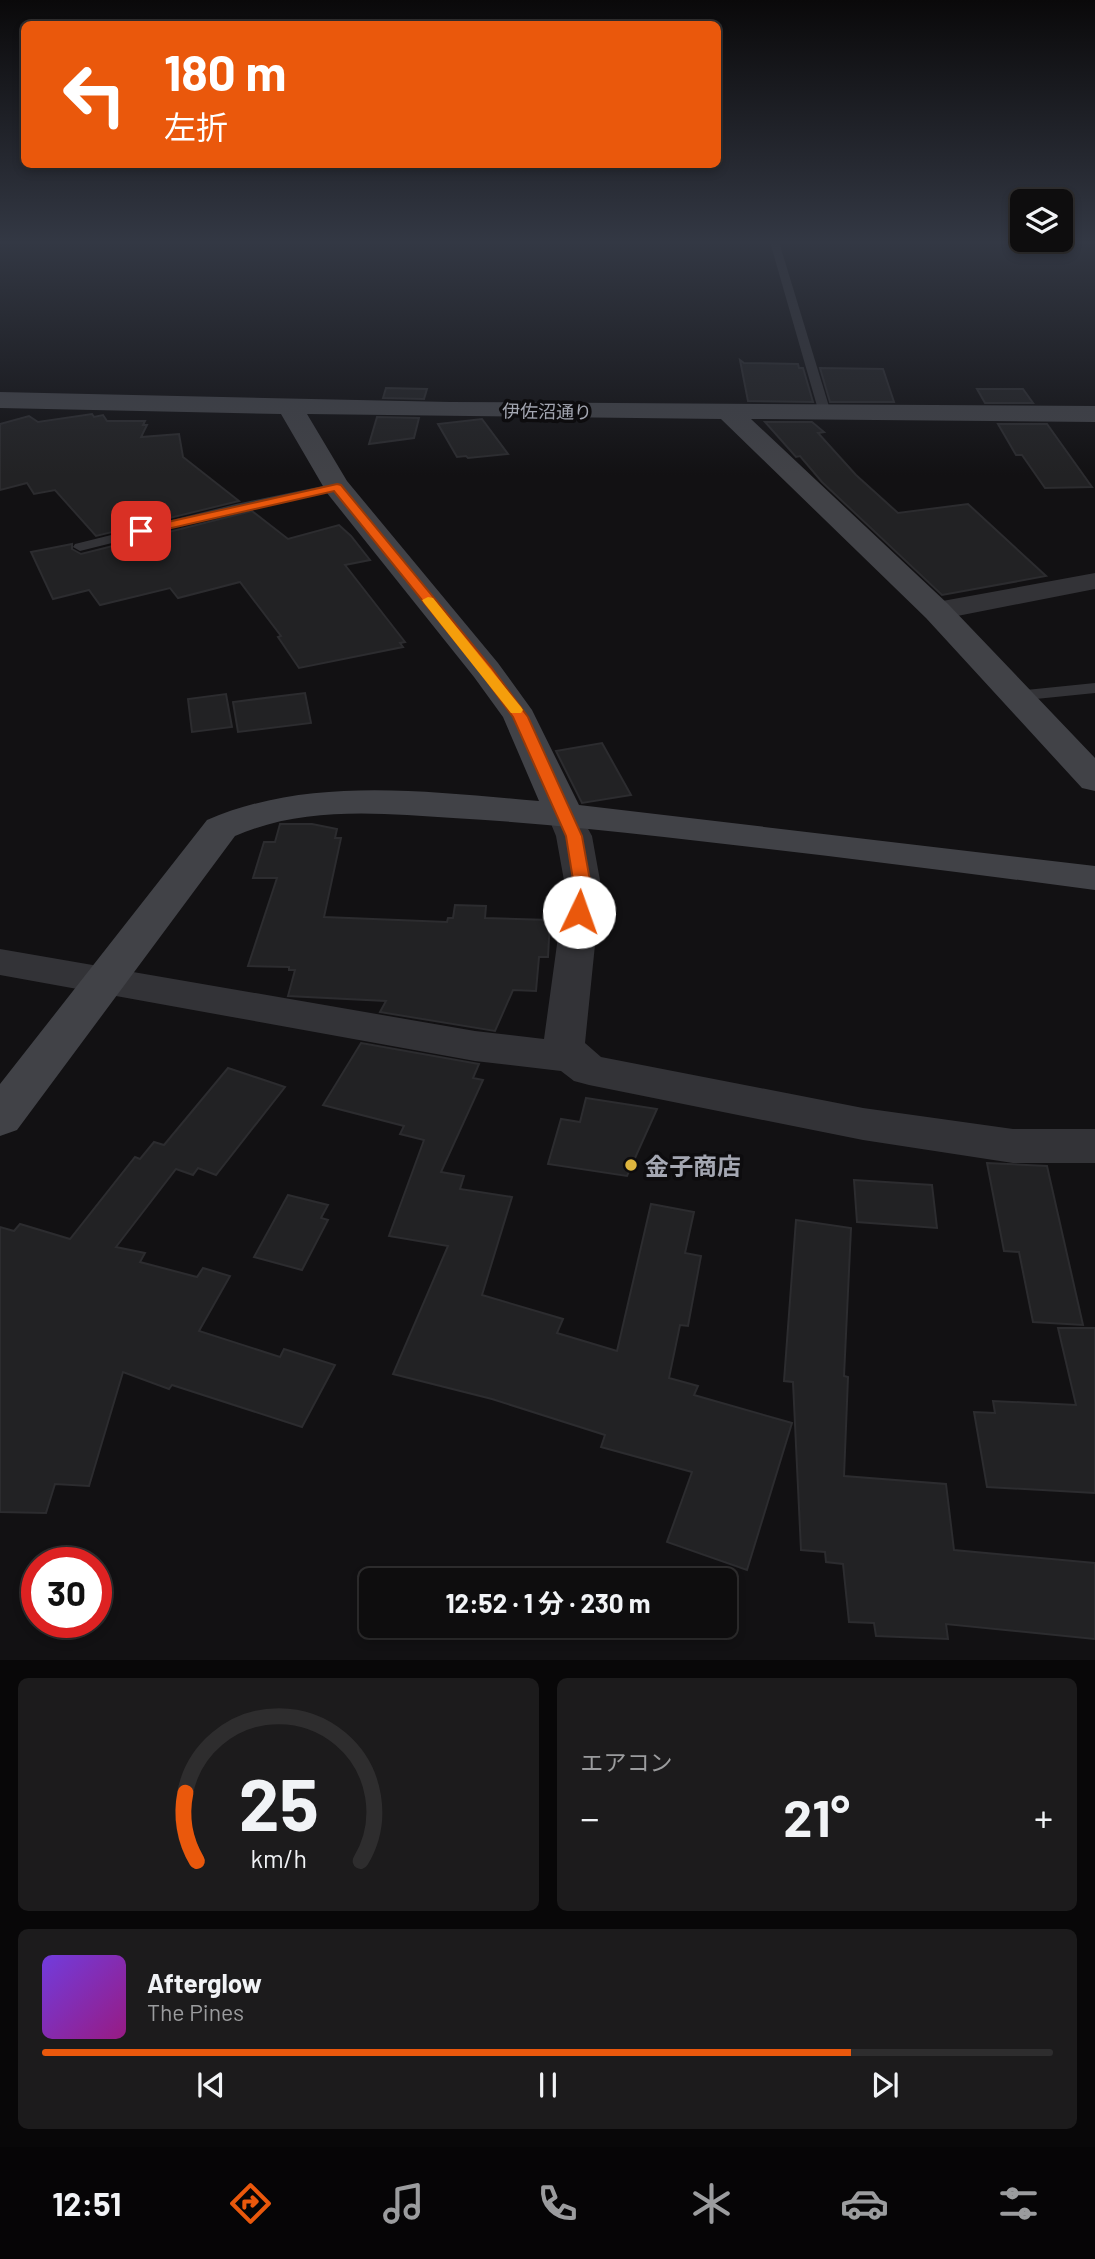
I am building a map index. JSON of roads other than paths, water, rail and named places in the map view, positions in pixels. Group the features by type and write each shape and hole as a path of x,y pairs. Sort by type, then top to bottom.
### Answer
{"street":[{"name":"伊佐沼通り","path":"0,400 450,410 1095,414"},
{"path":"288,405 297,416 321,465 337,487 486,670 520,717 574,836 583,886 564,1043 572,1057 589,1070 614,1076 863,1124 1013,1146 1095,1146"},
{"path":"728,412 937,611 1095,780"},
{"path":"937,611 1095,581"},
{"path":"0,1118 221,828 240,818 290,806 396,803 564,814 906,853 1095,878"},
{"path":"0,962 475,1046 572,1057"}],"lane":[{"path":"797,319 825,413"},
{"path":"80,547 236,508 337,487"},
{"path":"1016,696 1095,688"}],"place":[{"name":"金子商店","path":"631,1165"}]}
